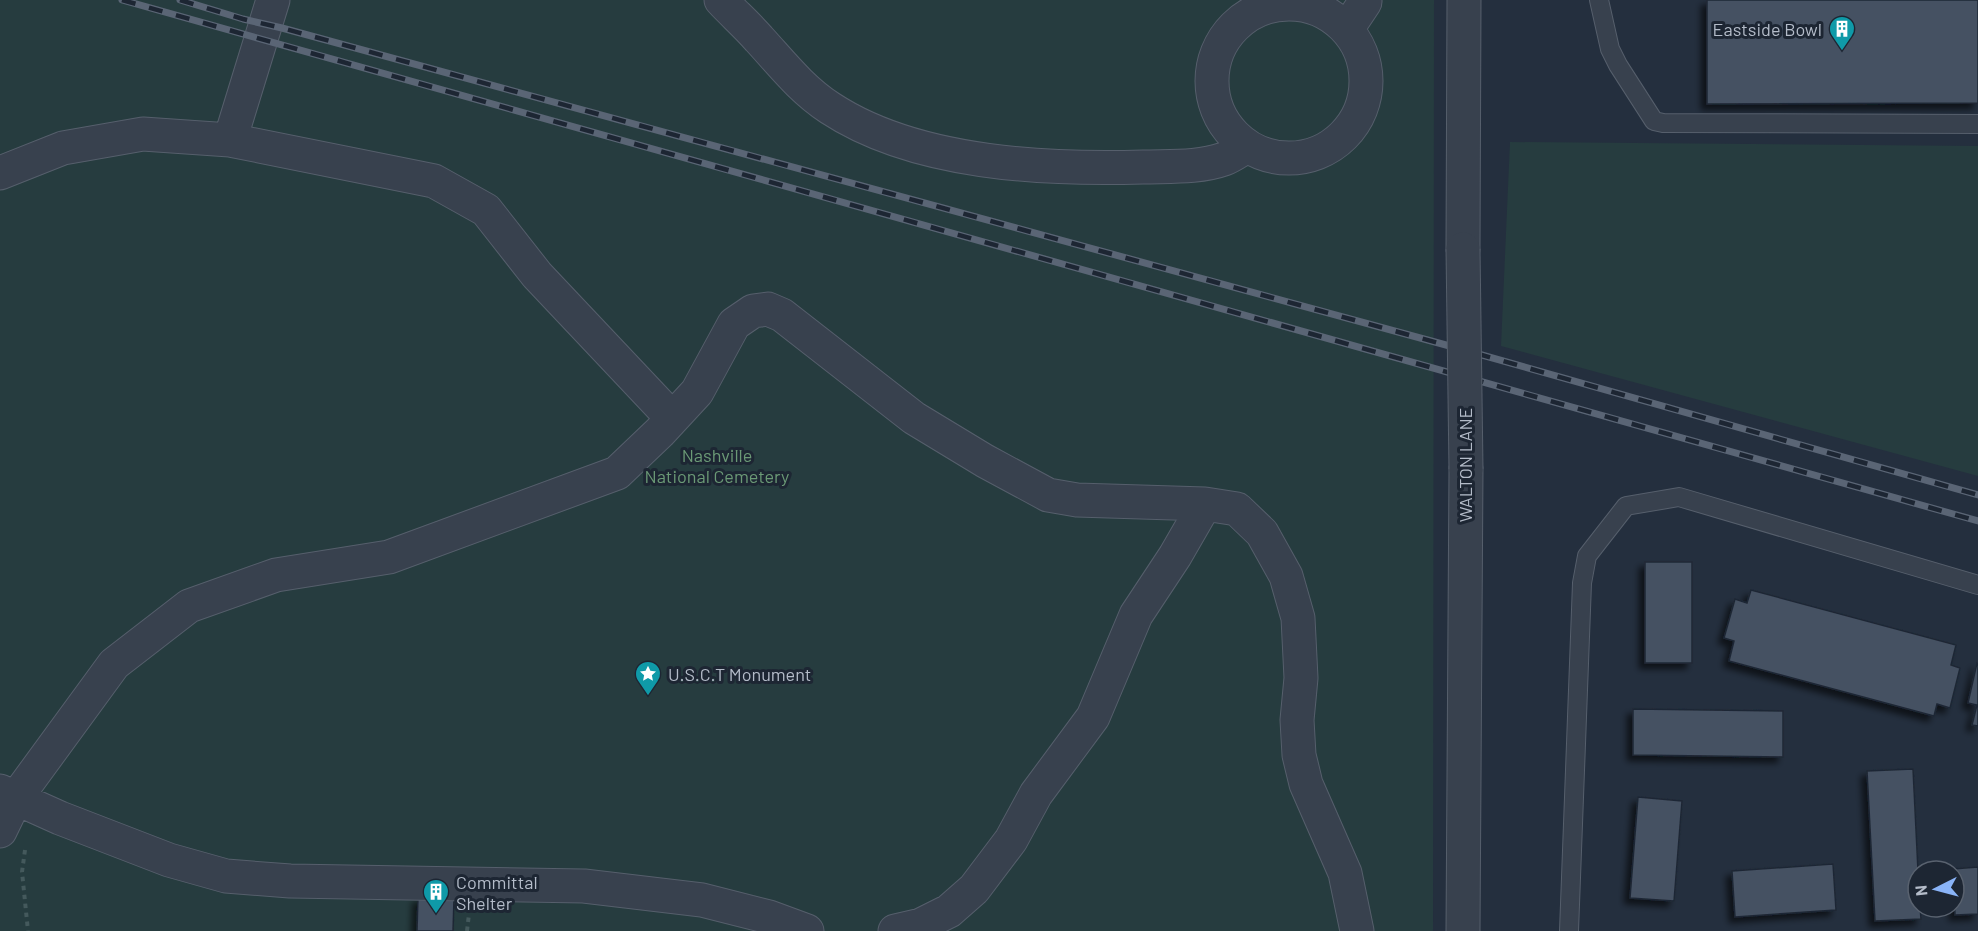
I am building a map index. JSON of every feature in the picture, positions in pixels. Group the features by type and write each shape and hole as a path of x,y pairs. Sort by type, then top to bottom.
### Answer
{"street":[{"path":"230,140 273,0"},
{"path":"720,0 757,37 800,86 831,109 871,129 920,147 976,159 1020,164 1104,168 1195,165 1224,159 1247,146"},
{"path":"1347,29 1365,0"},
{"name":"WALTON LANE","path":"1463,931 1466,469 1463,249 1464,0"},
{"path":"1293,3 1322,10 1347,29 1358,44 1365,62 1367,80 1365,98 1358,116 1348,131 1334,144 1318,153 1300,158 1282,158 1264,154 1247,146 1225,124 1214,96 1212,80 1218,50 1236,25 1249,15 1270,6 1293,3"},
{"path":"0,173 63,148 143,134 230,140 434,181 486,210 537,275 672,418"},
{"path":"0,831 16,798 114,664 189,606 276,574 388,557 617,473 697,392 734,324 753,311 768,309 782,315 914,418 985,461 1048,495 1077,500 1205,504 1237,509 1262,533 1286,576 1298,618 1301,678 1297,720 1299,754 1306,784 1345,873 1357,931"},
{"path":"895,931 921,925 949,912 974,889 1011,840 1036,794 1093,717 1136,615 1205,504"},
{"path":"16,798 60,818 169,860 226,876 290,881 584,886 702,900 770,917 807,931"}],"lane":[{"path":"1599,0 1610,49 1654,121 1663,123 1978,124"},
{"path":"1569,931 1582,583 1587,556 1626,506 1679,497 1978,585"}],"path":[{"path":"16,798 28,931"}],"green space":[{"name":"Nashville National Cemetery","path":"0,0 1434,0 1433,931 0,931"},
{"path":"1510,142 1978,146 1978,476 1501,346"}],"building":[{"name":"Eastside Bowl","path":"1707,0 1978,0 1978,103 1707,104"},
{"path":"1645,562 1692,562 1692,663 1645,663"},
{"path":"1751,590 1956,645 1951,665 1960,668 1950,708 1937,704 1934,716 1729,661 1734,641 1724,638 1735,599 1747,603"},
{"path":"1977,663 1978,726 1972,725 1977,705 1968,703"},
{"path":"1633,709 1783,711 1783,757 1633,755"},
{"path":"1913,769 1917,859 1906,859 1906,919 1921,919 1875,921 1867,771"},
{"path":"1638,797 1682,801 1674,901 1630,898"},
{"path":"1833,864 1836,910 1735,917 1732,871"},
{"path":"1978,867 1978,914 1966,915 1966,868"},
{"name":"Committal Shelter","path":"418,897 454,898 453,931 417,931"}],"railway":[{"path":"122,0 1978,521"},
{"path":"180,0 1457,348 1978,495"}],"place":[{"name":"Eastside Bowl","path":"1842,52"},
{"name":"U.S.C.T Monument","path":"648,697"},
{"name":"Committal Shelter","path":"436,915"}]}
